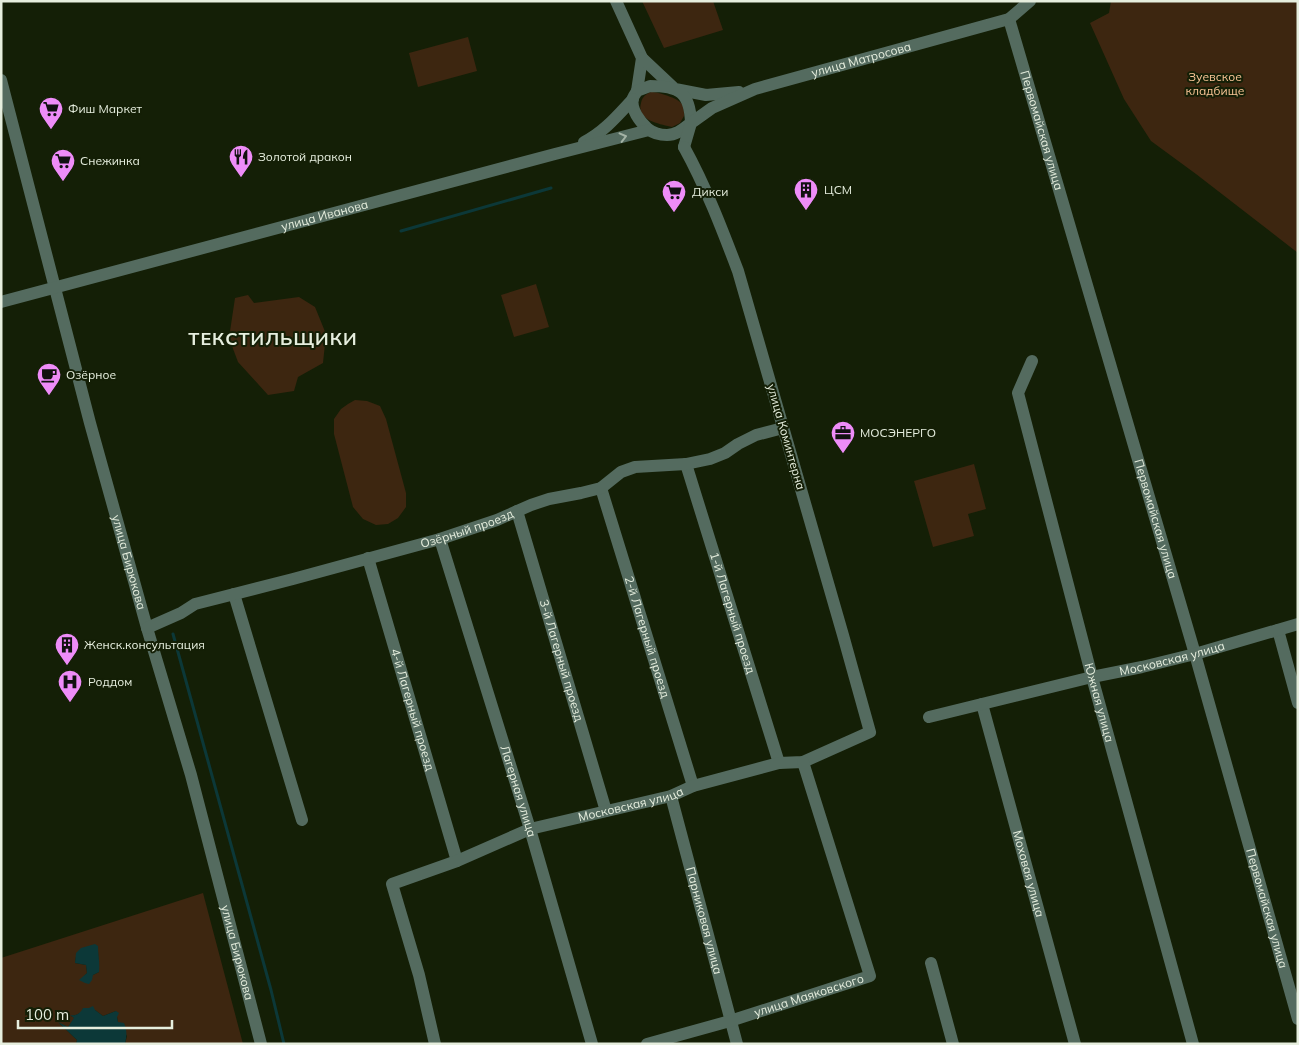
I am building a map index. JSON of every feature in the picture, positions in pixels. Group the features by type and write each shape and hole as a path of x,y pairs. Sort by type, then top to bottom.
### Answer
{"street":[{"path":"616,1 642,58 684,95 690,108 691,123 684,148 653,132 636,116 633,107 642,58"},
{"name":"улица Матросова","path":"691,123 712,108 750,91 1009,19 1030,1"},
{"name":"Первомайская улица","path":"1009,19 1195,654 1298,1019"},
{"name":"улица Бирюкова","path":"1,80 90,422 147,628 191,775 261,1044"},
{"path":"564,152 596,136 635,95 650,86 666,86 706,95 750,91"},
{"path":"653,132 668,135 678,133 691,123"},
{"name":"улица Иванова","path":"1,302 564,152 653,132"},
{"name":"улица Коминтерна","path":"684,148 718,218 738,271 870,732"},
{"name":"Южная улица","path":"1032,361 1018,393 1092,677 1193,1044"},
{"name":"Озёрный проезд","path":"147,628 194,604 293,579 440,538 497,520 548,499 601,488 621,472 635,467 686,464 710,459 725,453 756,435 783,428"},
{"name":"1-й Лагерный проезд","path":"686,464 779,763"},
{"name":"2-й Лагерный проезд","path":"601,488 693,786"},
{"name":"3-й Лагерный проезд","path":"517,511 606,811"},
{"name":"Лагерная улица","path":"440,538 530,828 592,1044"},
{"name":"4-й Лагерный проезд","path":"368,558 457,860"},
{"path":"234,594 302,820"},
{"name":"Московская улица","path":"929,717 1195,654 1298,624"},
{"path":"1278,630 1298,703"},
{"name":"Моховая улица","path":"982,704 1075,1044"},
{"name":"Московская улица","path":"435,1044 419,975 392,884 457,860 530,828 671,796 693,786 779,763 803,762 870,732"},
{"name":"улица Маяковского","path":"648,1044 730,1021 870,976 803,762"},
{"name":"Парниковая улица","path":"671,796 737,1044"},
{"path":"931,963 954,1044"}],"green space":[{"path":"642,1 713,1 723,30 664,48"},
{"name":"Зуевское кладбище","path":"1111,1 1298,1 1298,253 1151,141 1124,99 1090,23 1109,13"},
{"path":"468,37 477,71 418,87 409,53"},
{"path":"651,92 668,96 682,104 684,116 680,123 672,127 650,121 642,114 640,109 642,99"},
{"path":"536,284 549,327 514,337 501,295"},
{"path":"248,295 254,303 299,297 315,307 326,334 323,363 298,377 294,391 268,395 238,362 229,338 235,298"},
{"path":"355,400 367,401 380,406 386,419 406,493 406,507 398,518 388,524 376,525 363,519 353,507 334,434 334,419 341,409"},
{"path":"974,464 986,509 968,514 974,536 933,547 914,481"},
{"path":"203,893 243,1044 125,1044 127,1036 118,1022 116,1011 103,1016 95,1010 71,1016 75,1018 68,1027 59,1023 77,1040 76,1044 1,1044 1,958","holes":["98,952 99,972 84,976 87,973 86,965 75,963 76,957"]}],"water":[{"path":"95,944 98,946 99,972 93,975 89,984 79,980 87,973 86,965 75,963 76,953 81,948"},
{"path":"93,1006 103,1016 116,1011 119,1013 117,1017 118,1022 124,1023 126,1028 125,1044 76,1044 77,1040 58,1022 68,1027 74,1018 70,1015 76,1015 83,1008"}],"waterway":[{"path":"401,231 551,188"},
{"path":"173,634 271,990 284,1044"}],"place":[{"name":"Фиш Маркет","path":"51,130"},
{"name":"Золотой дракон","path":"241,178"},
{"name":"Снежинка","path":"63,182"},
{"name":"ЦСМ","path":"806,211"},
{"name":"Дикси","path":"674,213"},
{"name":"Озёрное","path":"49,396"},
{"name":"МОСЭНЕРГО","path":"843,454"},
{"name":"Женск.консультация","path":"67,666"},
{"name":"Роддом","path":"70,703"}],"district":[{"name":"ТЕКСТИЛЬЩИКИ","path":"273,339"}]}
